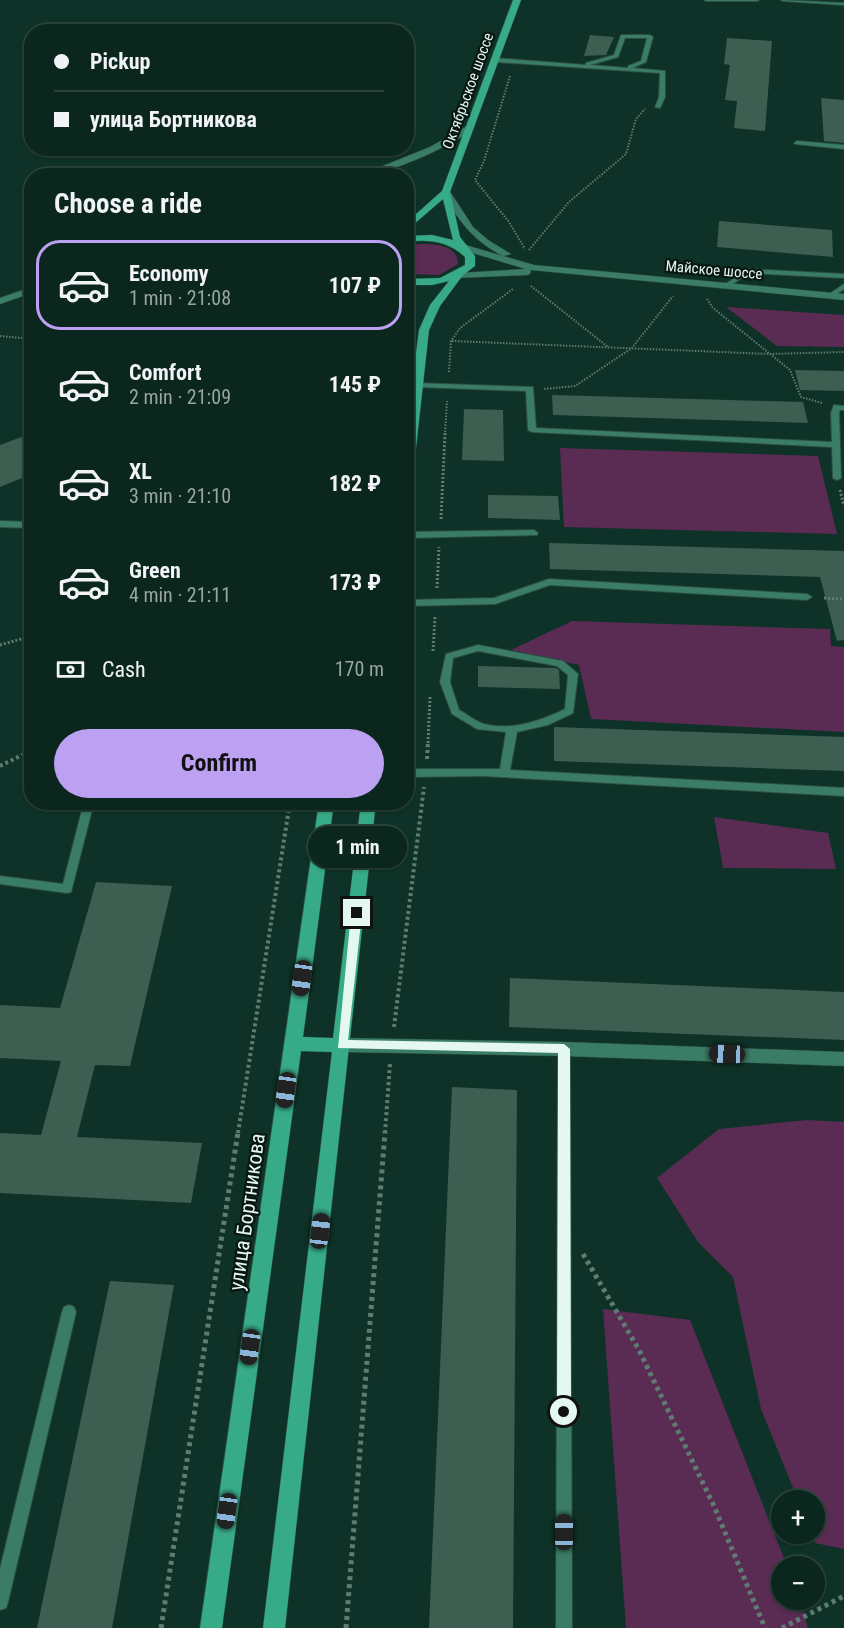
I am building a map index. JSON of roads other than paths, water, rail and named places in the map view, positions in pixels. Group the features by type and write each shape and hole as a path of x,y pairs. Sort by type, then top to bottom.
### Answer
{"main road":[{"name":"Октябрьское шоссе","path":"414,221 446,192 518,0"},
{"path":"414,419 424,330 435,305 470,266 470,256 455,237 446,192"},
{"path":"414,239 431,238 462,247"},
{"path":"414,282 443,281 459,276"},
{"name":"улица Бортникова","path":"211,1628 326,810"},
{"path":"274,1628 368,810"},
{"path":"293,1044 342,1045"}],"street":[{"path":"383,168 433,149 470,128"},
{"name":"Майское шоссе","path":"446,192 470,230 495,249 554,270 581,273"},
{"name":"Майское шоссе","path":"462,247 533,268 844,297"},
{"name":"Майское шоссе","path":"459,276 493,272 581,273"},
{"path":"0,301 24,293"},
{"path":"342,1045 564,1049 844,1059"}],"lane":[{"path":"706,0 757,0"},
{"path":"783,0 844,4"},
{"path":"576,68 615,56 623,36 650,37 643,62 627,68"},
{"path":"495,60 576,68 627,68 663,72 662,97 658,108"},
{"path":"797,143 844,147"},
{"path":"726,286 748,271 844,276"},
{"path":"830,296 844,286"},
{"path":"418,386 530,389 532,430 835,445"},
{"path":"837,478 835,445 841,408"},
{"path":"0,524 24,525"},
{"path":"414,535 534,533"},
{"path":"414,603 495,601 549,582 807,597"},
{"path":"478,648 560,663 573,674 570,711 545,723 512,729 482,727 455,712 445,682 449,656 478,648"},
{"path":"504,774 512,729"},
{"path":"414,773 504,774 844,792"},
{"path":"0,880 67,889 87,810"},
{"path":"564,1049 564,1628"},
{"path":"0,1602 69,1312"}]}
